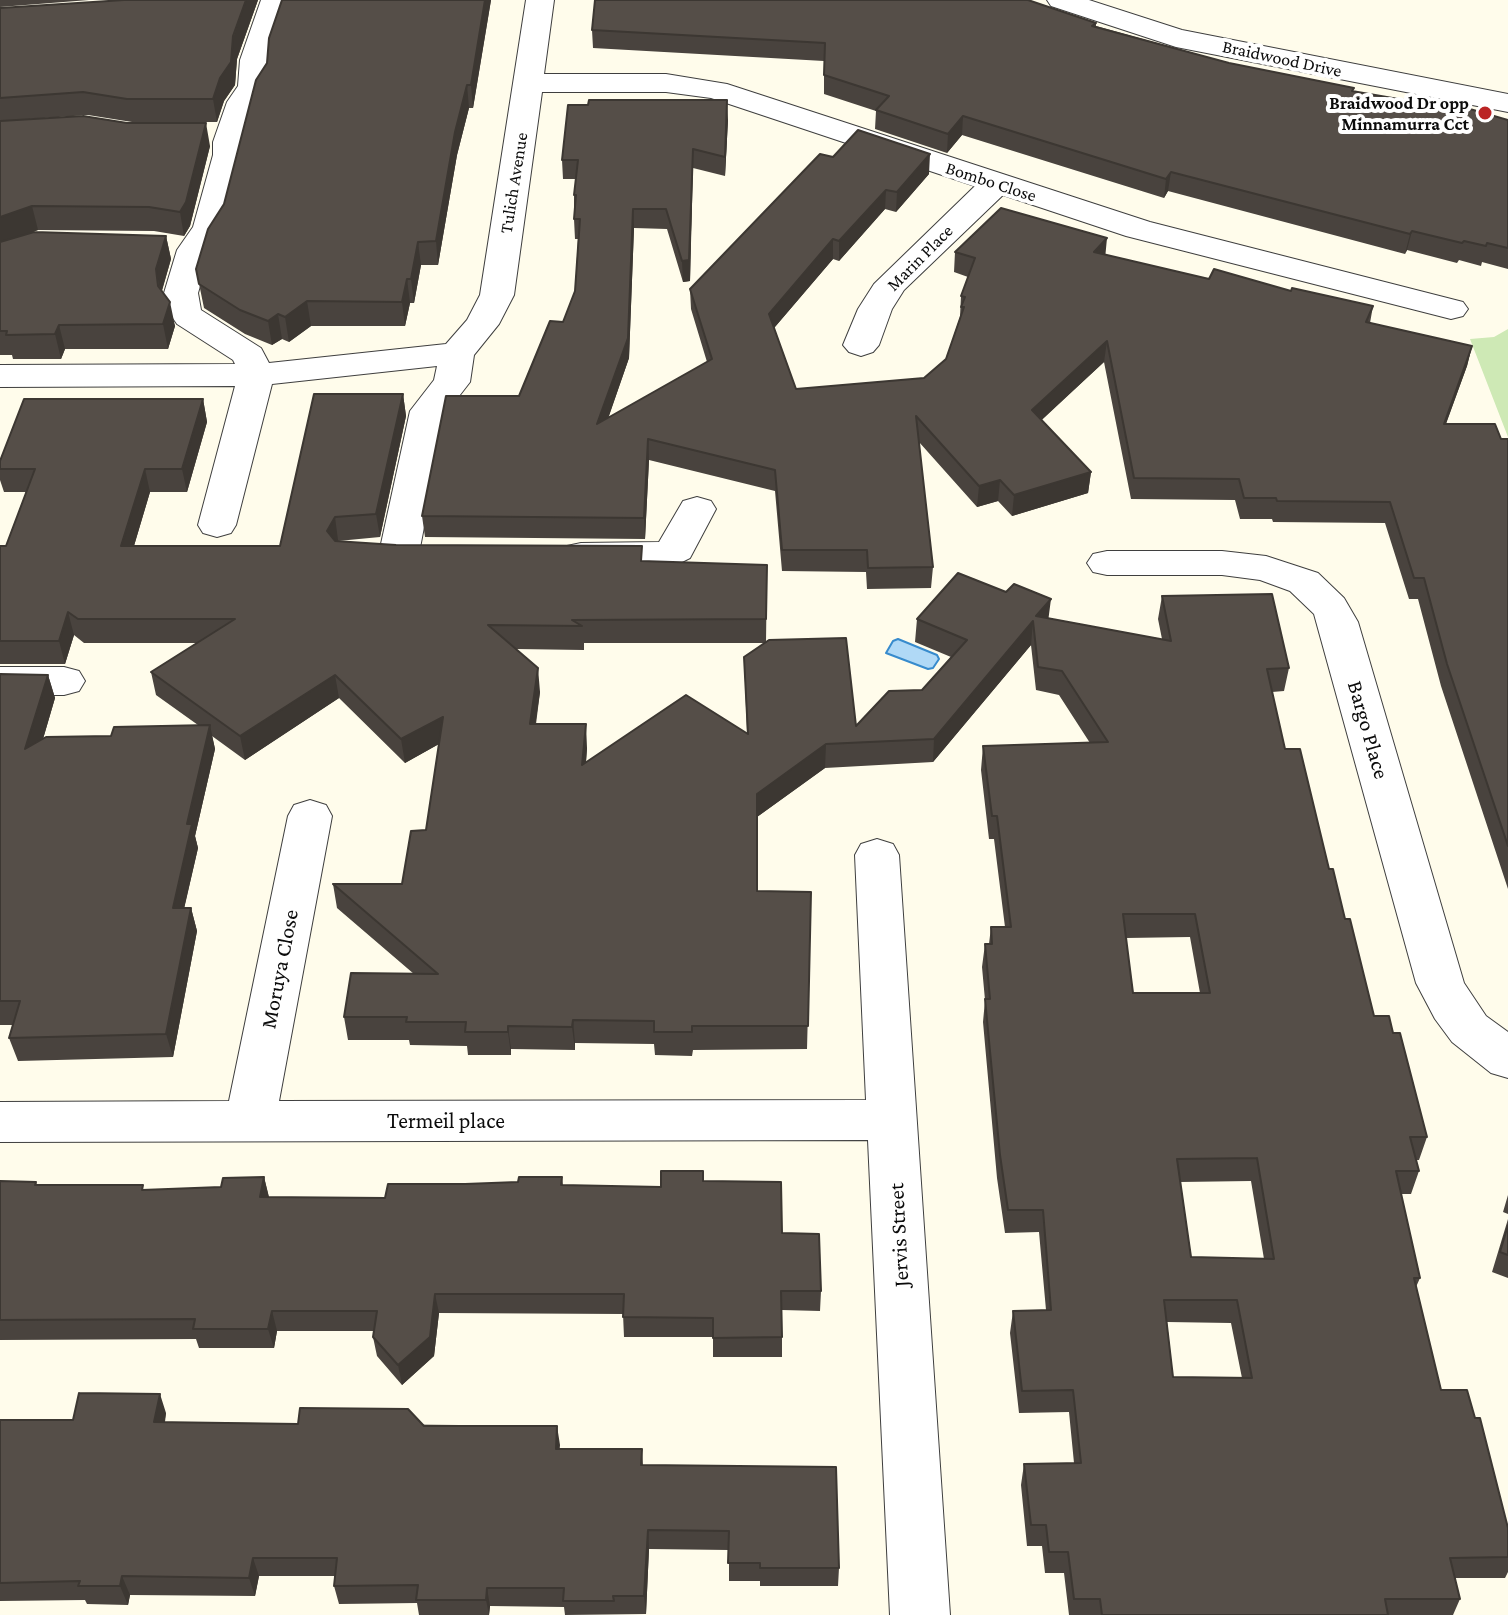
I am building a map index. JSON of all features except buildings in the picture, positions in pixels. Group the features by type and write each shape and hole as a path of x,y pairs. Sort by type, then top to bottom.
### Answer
{"street":[{"path":"217,525 256,375 249,355 199,325 183,308 180,247 206,236 229,155 216,134 253,86 255,60 275,0"},
{"name":"Tulich Avenue","path":"457,353 482,324 497,295 540,0"},
{"name":"Braidwood Drive","path":"1061,0 1176,38 1508,103"},
{"name":"Bombo Close","path":"529,83 666,83 700,87 1138,229 1451,309"},
{"name":"Marin Place","path":"861,345 875,309 891,284 997,183"},
{"path":"0,376 256,375 457,353 452,382 428,411 399,553"},
{"path":"540,555 666,554 676,549 697,509"},
{"name":"Bargo Place","path":"1107,563 1222,563 1266,568 1304,582 1330,607 1338,622 1440,983 1469,1029 1508,1059"},
{"path":"0,681 64,681"},
{"name":"Moruya Close","path":"250,1122 310,816"},
{"name":"Jervis Street","path":"877,855 920,1615"},
{"name":"Termeil place","path":"0,1122 893,1120"}],"green space":[{"path":"1508,329 1508,437 1470,339 1494,337"}],"water":[{"path":"898,639 937,655 939,659 933,668 928,669 886,653 893,641"}],"place":[{"name":"Braidwood Dr opp Minnamurra Cct","path":"1485,113"}]}
